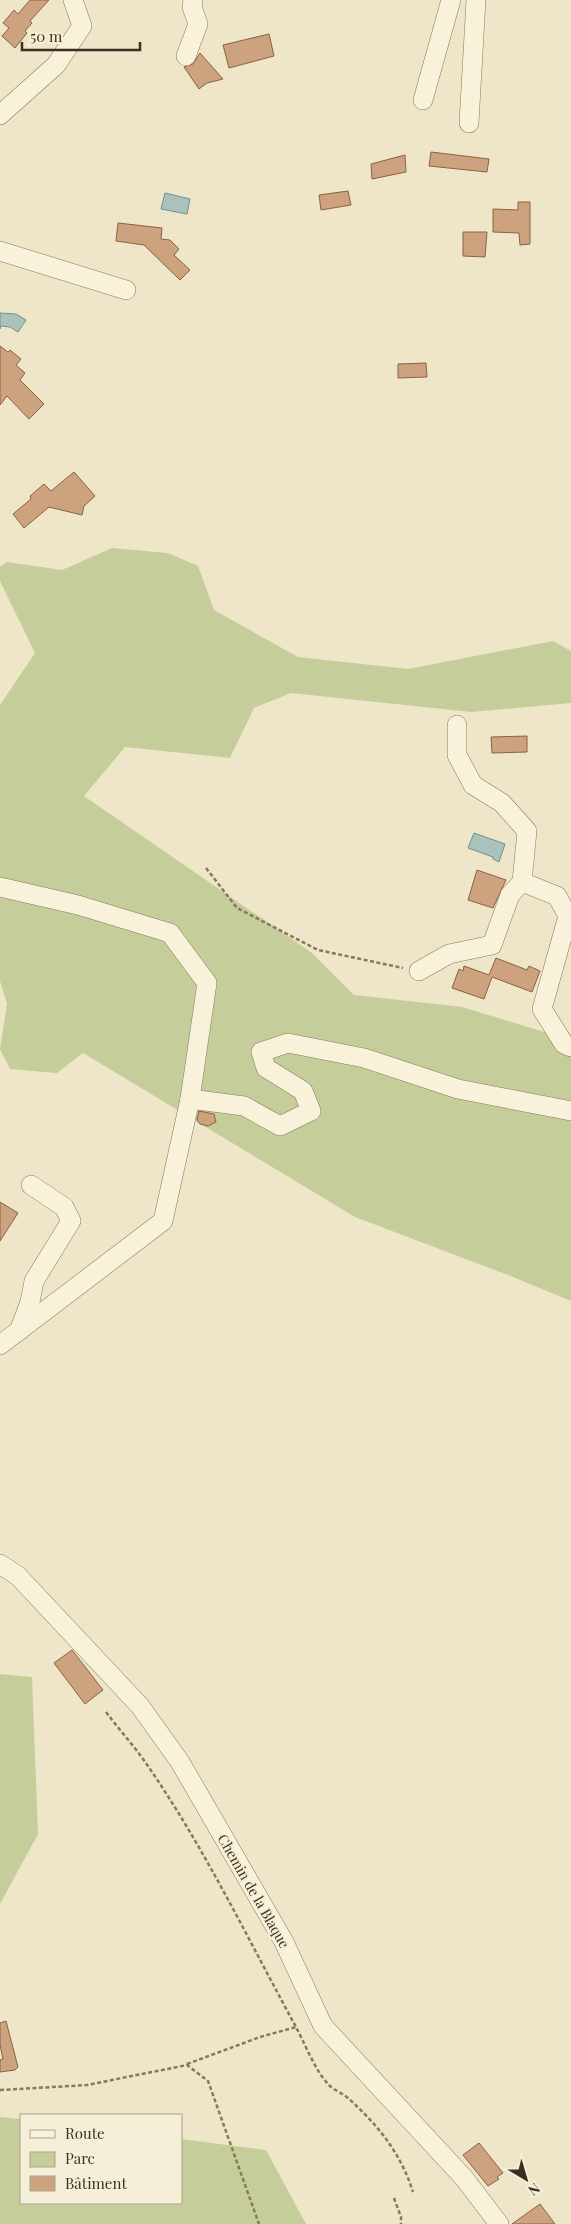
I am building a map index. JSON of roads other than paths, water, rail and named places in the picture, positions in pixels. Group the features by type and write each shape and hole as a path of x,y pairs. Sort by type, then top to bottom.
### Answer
{"street":[{"path":"0,115 56,65 82,26 73,0"},
{"path":"186,56 198,24 192,7 193,0"},
{"path":"423,100 451,0"},
{"path":"469,123 476,0"},
{"path":"0,252 126,290"},
{"path":"420,971 449,954 492,945 510,895 522,882 527,831 502,803 473,785 457,755 457,725"},
{"path":"522,882 556,896 568,916 542,1009 564,1044 571,1047"},
{"path":"0,887 78,905 170,934 207,983 190,1099 163,1221 0,1345"},
{"path":"190,1099 244,1106 280,1126 311,1112 303,1091 266,1068 261,1052 288,1043 364,1058 458,1089 571,1111"},
{"path":"19,1331 30,1302 34,1282 71,1221 64,1207 31,1186"},
{"name":"Chemin de la Blaque","path":"0,1564 18,1576 140,1706 180,1762 284,1942 323,2026 464,2178 499,2224"}],"water":[{"path":"165,193 190,199 187,214 161,209"},
{"path":"0,313 16,314 26,320 18,332 10,327 1,326 0,329"},
{"path":"474,833 505,844 499,862 493,859 493,857 468,848"}]}
